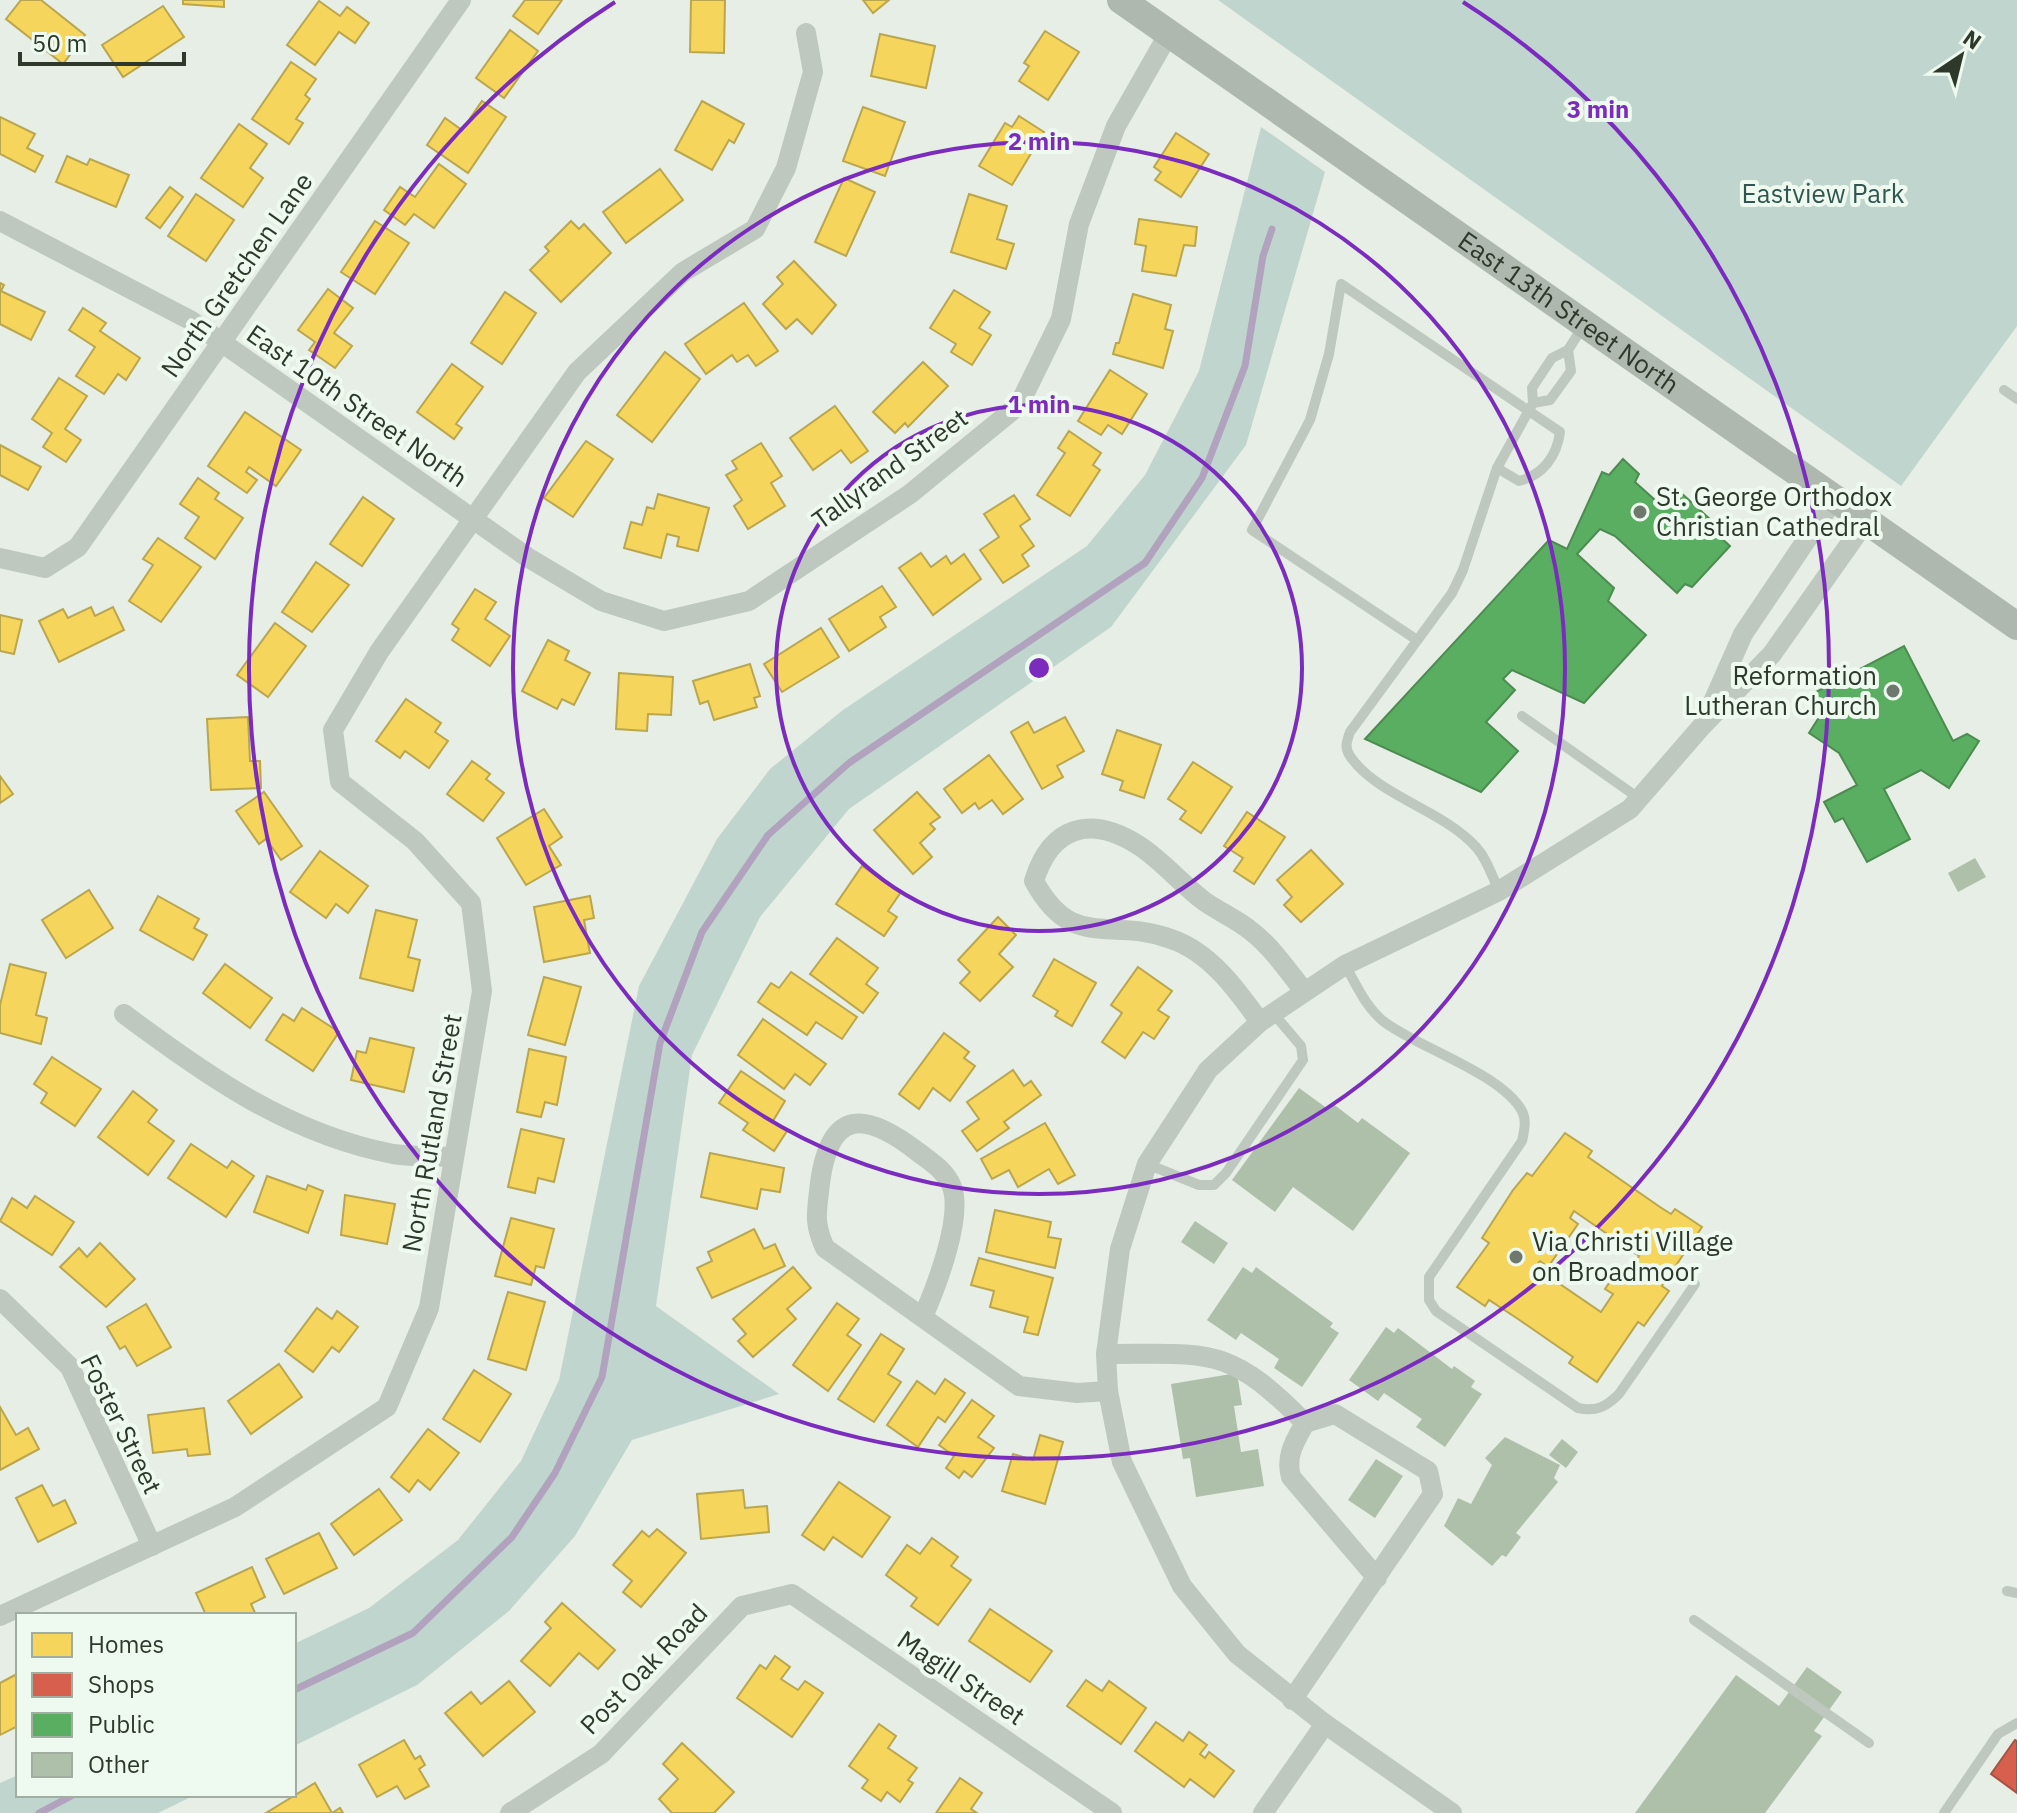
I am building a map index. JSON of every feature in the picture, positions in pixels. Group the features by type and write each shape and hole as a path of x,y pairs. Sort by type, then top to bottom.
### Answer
{"main road":[{"name":"East 13th Street North","path":"1121,0 2017,626"}],"street":[{"name":"North Gretchen Lane","path":"0,558 45,568 78,547 461,0"},
{"name":"North Rutland Street","path":"0,1616 235,1507 387,1407 429,1308 482,991 471,903 415,841 340,782 333,730 379,652 577,372 683,272 755,229 786,168 813,72 806,33"},
{"name":"Tallyrand Street","path":"473,519 527,557 601,601 664,621 749,601 910,494 1019,405 1061,319 1079,224 1116,126 1169,33"},
{"name":"East 10th Street North","path":"0,221 190,320 473,519"},
{"path":"1702,726 1743,634 1834,499"},
{"path":"1452,1813 1292,1700 1237,1654 1182,1586 1122,1462 1108,1391 1106,1354 1120,1249 1147,1164 1208,1070 1266,1017 1345,965 1499,891 1630,809 1702,726 1772,654 1866,521"},
{"path":"1266,1017 1214,965 1174,939 1136,930 1066,922 1046,903 1034,881 1040,860 1052,843 1078,828 1107,830 1139,845 1204,901 1252,931 1304,991"},
{"path":"124,1014 190,1063 291,1124 394,1154 454,1157"},
{"path":"923,1317 943,1270 954,1201 951,1186 942,1170 891,1131 874,1124 848,1124 834,1135 824,1152 815,1225 825,1248 1019,1386 1077,1393 1108,1391"},
{"name":"Foster Street","path":"0,1299 70,1367 152,1546"},
{"path":"1106,1354 1191,1354 1231,1362 1268,1385 1305,1423"},
{"path":"1292,1700 1377,1578 1433,1494 1428,1471 1335,1414 1305,1423 1291,1449 1288,1466 1291,1477 1377,1578"},
{"name":"Magill Street","path":"778,1597 792,1594 1112,1813"},
{"name":"Post Oak Road","path":"510,1813 601,1754 742,1606 778,1597"},
{"path":"1263,1813 1325,1724"}],"lane":[{"path":"1417,640 1252,530 1310,420 1329,354 1341,284 1530,407 1560,432 1558,449 1536,477 1519,481 1497,468"},
{"path":"1499,891 1476,847 1458,831 1365,771 1346,746 1350,732 1452,593 1463,570 1497,468 1530,407 1532,388 1552,358 1568,350 1584,324"},
{"path":"1530,407 1550,400 1571,371 1568,350"},
{"path":"2004,390 2017,399"},
{"path":"1522,716 1640,799"},
{"path":"1345,965 1368,1005 1381,1019 1458,1061 1512,1099 1523,1113 1525,1127 1522,1141 1429,1277 1429,1300 1436,1311 1578,1408 1591,1411 1607,1406 1619,1394 1695,1284"},
{"path":"1147,1164 1199,1185 1214,1185 1303,1060 1301,1046 1266,1017"},
{"path":"1694,1620 1869,1743"},
{"path":"1944,1813 1998,1734 2017,1723"}],"green space":[{"name":"Eastview Park","path":"1218,0 2017,0 2017,326 1901,486"},
{"path":"1261,127 1325,172 1246,445 1111,627 849,809 760,917 692,1055 656,1306 779,1394 632,1440 575,1536 509,1611 417,1685 296,1745 296,1643 369,1608 458,1540 521,1461 559,1380 639,986 717,839 770,769 843,710 1087,546 1145,475 1199,371"},
{"path":"16,1776 16,1797 191,1797 158,1813 0,1813 0,1783"}],"building: Homes":[{"path":"21,0 41,0 85,35 63,64 6,19"},
{"path":"183,0 224,0 224,7 183,4"},
{"path":"525,0 562,0 538,34 513,16"},
{"path":"691,0 725,0 724,53 690,52"},
{"path":"863,0 889,0 873,13"},
{"path":"319,1 340,16 347,7 369,23 355,43 339,32 315,65 287,45"},
{"path":"163,6 184,37 123,77 102,45"},
{"path":"510,30 538,51 504,98 476,78"},
{"path":"1045,31 1079,52 1048,100 1019,81 1029,66 1024,63"},
{"path":"880,34 935,46 926,88 871,76"},
{"path":"291,62 316,79 305,95 310,99 296,119 303,123 289,144 252,119"},
{"path":"482,101 506,117 468,173 427,145 445,118 462,130"},
{"path":"702,101 744,124 734,143 729,140 712,170 675,150"},
{"path":"863,107 905,122 885,176 843,161"},
{"path":"1019,116 1044,132 1012,185 979,166 1005,123 1012,127"},
{"path":"0,117 35,134 27,148 43,156 35,172 0,154"},
{"path":"239,124 267,144 250,168 263,178 243,207 201,178"},
{"path":"1176,133 1209,154 1181,197 1155,180 1161,172 1154,167"},
{"path":"67,156 87,165 90,159 129,175 116,207 56,182"},
{"path":"439,164 466,184 434,228 414,214 405,225 384,210 400,187 415,197"},
{"path":"660,169 683,200 626,243 603,212"},
{"path":"844,178 875,192 846,256 815,242"},
{"path":"170,187 183,197 160,228 146,218"},
{"path":"196,194 234,220 206,261 168,236"},
{"path":"969,194 1007,206 997,239 1014,244 1006,269 951,252"},
{"path":"1139,219 1197,227 1195,246 1184,245 1176,276 1142,271 1146,246 1135,244"},
{"path":"375,221 409,243 375,294 341,272"},
{"path":"571,221 579,229 584,224 611,253 561,302 530,270 549,251 545,247"},
{"path":"794,261 836,305 812,334 797,319 786,329 763,304 783,284 777,277"},
{"path":"0,283 4,285 1,291 45,312 31,340 0,324"},
{"path":"328,289 353,308 334,333 352,346 335,368 309,350 315,342 298,330"},
{"path":"954,290 990,312 979,328 991,335 972,365 951,352 956,344 930,328"},
{"path":"505,292 536,313 502,364 471,343"},
{"path":"1133,294 1171,305 1165,329 1173,331 1163,368 1113,354"},
{"path":"744,303 778,351 756,366 748,355 737,362 732,355 706,374 685,344"},
{"path":"83,308 106,323 100,331 140,358 126,380 118,374 104,394 76,376 95,347 69,330"},
{"path":"665,352 700,379 652,442 617,415"},
{"path":"923,362 948,386 908,427 905,423 895,433 873,412"},
{"path":"452,364 483,387 456,424 462,428 454,439 417,412"},
{"path":"1110,370 1147,394 1122,434 1108,425 1101,435 1078,421"},
{"path":"59,378 87,396 65,429 81,440 66,462 43,447 52,433 32,419"},
{"path":"835,406 868,451 851,463 841,450 813,470 790,438"},
{"path":"245,412 301,450 276,486 249,467 246,472 257,480 247,493 208,466"},
{"path":"1069,431 1101,453 1093,465 1100,470 1070,516 1037,495 1065,453 1058,448"},
{"path":"586,441 613,459 573,517 544,498"},
{"path":"761,443 782,476 771,483 785,506 748,529 734,506 742,500 726,475 737,469 732,461"},
{"path":"0,445 41,467 28,490 0,475"},
{"path":"198,478 219,493 215,499 243,518 215,559 185,538 199,517 180,504"},
{"path":"658,494 709,508 698,551 677,546 679,537 667,534 661,558 624,548 631,522 642,525 647,507 654,509"},
{"path":"1014,495 1030,519 1020,526 1034,546 1022,555 1029,566 1003,583 980,550 999,537 984,514"},
{"path":"363,497 394,519 362,566 330,544"},
{"path":"158,538 201,567 161,622 129,601 153,565 143,559"},
{"path":"921,553 931,567 946,556 951,564 964,554 981,579 933,615 899,568"},
{"path":"316,562 349,585 312,632 282,612"},
{"path":"882,586 896,607 880,617 886,627 849,651 829,619"},
{"path":"475,589 496,602 485,619 510,636 490,666 452,640 459,629 452,624"},
{"path":"91,607 95,616 113,607 124,630 59,662 39,621 63,609 68,618"},
{"path":"0,615 22,620 14,654 0,651"},
{"path":"275,623 306,646 268,697 237,675"},
{"path":"821,628 839,657 782,692 764,664"},
{"path":"548,640 569,651 565,660 590,673 574,705 562,699 557,709 522,691"},
{"path":"750,664 760,696 754,698 757,707 714,720 708,701 700,704 693,681"},
{"path":"619,673 673,677 671,715 648,714 647,731 616,729"},
{"path":"406,699 441,723 435,732 448,741 429,768 405,751 400,758 376,741"},
{"path":"248,717 250,761 260,761 261,788 211,790 207,719"},
{"path":"1065,717 1084,751 1057,766 1063,777 1042,789 1011,732 1028,722 1034,733"},
{"path":"1117,730 1161,745 1144,798 1120,790 1123,781 1102,774"},
{"path":"989,755 1023,799 1003,814 992,800 979,809 975,803 962,813 944,789"},
{"path":"472,761 490,774 486,779 504,793 483,821 447,794"},
{"path":"1193,762 1232,787 1201,833 1180,819 1186,811 1168,799"},
{"path":"0,776 13,794 0,803"},
{"path":"264,792 302,846 281,860 266,839 259,844 236,811"},
{"path":"917,792 940,817 930,824 935,829 920,843 932,857 913,874 874,830"},
{"path":"544,809 562,837 549,846 561,865 526,885 497,838"},
{"path":"1247,812 1285,837 1254,884 1234,871 1243,858 1224,846"},
{"path":"1311,850 1343,884 1301,922 1284,905 1292,897 1277,880"},
{"path":"320,851 368,886 348,913 336,904 326,918 290,892"},
{"path":"862,866 901,892 888,911 897,917 884,936 836,904"},
{"path":"89,890 113,928 66,958 42,920"},
{"path":"158,896 199,919 194,928 207,935 193,960 140,930"},
{"path":"590,896 594,918 584,920 590,953 544,962 534,907"},
{"path":"376,910 417,920 408,957 420,960 413,991 360,978"},
{"path":"998,917 1016,935 999,954 1013,967 980,1001 960,983 970,972 958,960"},
{"path":"837,938 878,968 866,984 878,993 863,1013 810,974"},
{"path":"1054,959 1096,983 1072,1026 1055,1016 1058,1011 1033,996"},
{"path":"10,964 46,973 36,1015 47,1018 41,1044 0,1033 0,1005"},
{"path":"225,964 272,998 250,1028 203,993"},
{"path":"1138,967 1172,991 1158,1010 1169,1017 1154,1039 1143,1032 1125,1058 1102,1042 1122,1013 1111,1005"},
{"path":"791,972 857,1017 842,1039 816,1022 807,1035 758,1002 771,983 779,988"},
{"path":"544,977 581,987 565,1045 528,1035"},
{"path":"302,1008 339,1032 313,1071 266,1040 283,1014 294,1021"},
{"path":"763,1019 826,1064 810,1085 795,1074 784,1089 738,1055"},
{"path":"944,1033 969,1052 964,1058 975,1066 950,1101 933,1088 919,1109 899,1094"},
{"path":"370,1038 414,1048 404,1092 351,1080 357,1051 366,1053"},
{"path":"529,1049 566,1057 557,1105 545,1102 541,1117 517,1112"},
{"path":"52,1057 101,1089 75,1126 41,1103 47,1093 34,1084"},
{"path":"1013,1070 1024,1086 1031,1081 1041,1095 1004,1122 1009,1128 977,1151 962,1131 979,1119 967,1102"},
{"path":"741,1071 785,1101 773,1121 787,1131 774,1151 743,1130 748,1123 719,1103"},
{"path":"133,1091 157,1110 148,1122 174,1141 148,1175 98,1137"},
{"path":"1045,1123 1075,1175 1058,1184 1049,1169 1018,1187 1009,1170 992,1179 981,1159"},
{"path":"521,1129 564,1139 554,1182 538,1178 535,1193 508,1187"},
{"name":"Via Christi Village on Broadmoor","path":"1565,1133 1592,1151 1588,1157 1660,1207 1671,1214 1675,1209 1702,1227 1662,1286 1669,1291 1644,1326 1638,1322 1597,1382 1569,1363 1573,1357 1518,1319 1489,1300 1485,1306 1457,1287 1489,1243 1482,1238 1513,1190 1527,1173 1532,1176","holes":["1574,1211 1639,1256 1626,1274 1619,1269 1605,1289 1613,1294 1601,1312 1535,1267 1540,1261 1548,1267 1578,1224 1570,1218"]},
{"path":"191,1144 227,1168 232,1161 254,1176 226,1217 168,1178"},
{"path":"710,1153 784,1168 780,1192 761,1189 757,1209 701,1197"},
{"path":"267,1176 306,1190 308,1185 323,1191 308,1233 254,1212"},
{"path":"345,1195 395,1204 387,1244 341,1235"},
{"path":"35,1196 74,1222 52,1255 0,1221 12,1198 27,1208"},
{"path":"995,1210 1051,1222 1048,1237 1061,1239 1055,1268 986,1252"},
{"path":"511,1218 554,1229 544,1268 536,1266 531,1285 495,1276"},
{"path":"754,1229 764,1249 775,1244 785,1266 712,1298 697,1268 712,1261 708,1252"},
{"path":"100,1243 135,1279 106,1307 60,1267 79,1248 87,1257"},
{"path":"979,1258 1053,1278 1038,1335 1024,1332 1028,1317 990,1307 994,1291 971,1285"},
{"path":"793,1267 811,1288 787,1309 796,1319 753,1357 738,1341 746,1334 733,1319"},
{"path":"508,1292 545,1302 526,1370 488,1359"},
{"path":"837,1303 859,1319 847,1335 861,1345 828,1391 793,1365"},
{"path":"146,1304 171,1347 137,1366 125,1346 120,1349 107,1327"},
{"path":"317,1308 332,1319 337,1311 358,1327 339,1352 332,1347 313,1372 285,1351"},
{"path":"881,1334 904,1349 888,1374 901,1382 874,1422 838,1399"},
{"path":"279,1364 302,1397 251,1434 228,1401"},
{"path":"474,1370 511,1394 480,1442 443,1419"},
{"path":"945,1379 965,1393 945,1422 938,1417 918,1447 887,1425 917,1381 935,1394"},
{"path":"972,1400 994,1416 978,1437 994,1448 972,1477 964,1471 959,1478 946,1468 954,1456 939,1445"},
{"path":"0,1407 16,1435 28,1428 39,1449 0,1470"},
{"path":"204,1408 210,1454 188,1456 187,1449 153,1453 148,1415"},
{"path":"428,1429 459,1453 430,1490 418,1480 409,1492 391,1477"},
{"path":"1040,1435 1063,1442 1045,1504 1002,1491 1013,1454 1033,1460"},
{"path":"839,1482 890,1517 862,1557 833,1537 824,1550 802,1535"},
{"path":"42,1485 53,1506 65,1500 76,1523 38,1542 16,1498"},
{"path":"379,1489 402,1520 354,1555 331,1524"},
{"path":"743,1490 745,1508 767,1506 769,1532 701,1539 697,1494"},
{"path":"657,1529 686,1553 641,1607 623,1592 632,1581 613,1565 642,1531 649,1537"},
{"path":"319,1533 337,1568 284,1594 266,1559"},
{"path":"932,1538 958,1557 951,1566 971,1580 938,1625 911,1606 917,1598 886,1575 907,1545 920,1554"},
{"path":"252,1567 265,1597 251,1604 255,1613 205,1613 196,1593"},
{"path":"562,1603 615,1650 598,1669 579,1653 550,1686 521,1661 551,1628 545,1622"},
{"path":"990,1609 1052,1651 1030,1682 969,1641"},
{"path":"775,1656 790,1667 781,1679 798,1690 805,1681 823,1693 792,1737 737,1698 760,1665 766,1669"},
{"path":"16,1675 16,1727 0,1735 0,1683"},
{"path":"1086,1680 1102,1691 1109,1681 1146,1708 1121,1744 1067,1706"},
{"path":"509,1681 535,1712 483,1756 445,1713 471,1692 481,1704"},
{"path":"1156,1722 1183,1741 1189,1732 1207,1745 1200,1754 1205,1758 1209,1752 1234,1771 1214,1797 1190,1779 1184,1787 1135,1751"},
{"path":"879,1724 896,1736 888,1748 917,1768 908,1780 913,1783 900,1802 887,1792 881,1801 862,1788 868,1780 849,1766"},
{"path":"404,1740 415,1759 420,1756 425,1765 419,1769 429,1786 405,1799 397,1786 377,1797 359,1765"},
{"path":"682,1743 734,1792 714,1813 672,1813 659,1799 678,1779 663,1764"},
{"path":"960,1778 982,1793 971,1809 977,1813 936,1813"},
{"path":"315,1783 332,1813 266,1813"}],"building: Shops":[{"path":"2017,1741 2017,1793 1991,1774"}],"building: Public":[{"path":"1623,459 1639,474 1635,482 1665,509 1680,492 1722,530 1719,536 1730,546 1692,587 1685,584 1677,593 1615,536 1600,529 1577,554 1614,588 1608,601 1646,635 1584,703 1512,670 1503,679 1515,690 1486,722 1518,751 1481,792 1365,739 1549,540 1567,549 1602,472 1609,475"},
{"path":"1904,646 1953,741 1967,734 1979,741 1949,788 1921,770 1884,789 1910,839 1867,862 1843,818 1835,822 1824,802 1857,785 1839,753 1809,733 1823,711 1814,693"}],"building: Other":[{"path":"1975,858 1986,877 1958,892 1948,873"},
{"path":"1299,1088 1328,1109 1332,1103 1358,1123 1362,1118 1410,1153 1353,1231 1293,1187 1275,1212 1232,1180"},
{"path":"1195,1221 1228,1243 1214,1264 1181,1242"},
{"path":"1243,1267 1252,1273 1256,1267 1333,1323 1330,1327 1339,1333 1302,1387 1274,1368 1279,1359 1241,1333 1236,1340 1207,1320"},
{"path":"1386,1327 1394,1333 1398,1328 1452,1369 1454,1366 1475,1381 1471,1387 1482,1394 1445,1447 1416,1427 1422,1419 1384,1393 1378,1401 1349,1380"},
{"path":"1237,1373 1242,1405 1234,1406 1241,1452 1258,1449 1264,1486 1196,1497 1190,1458 1183,1459 1171,1384"},
{"path":"1505,1437 1560,1465 1554,1478 1558,1482 1516,1533 1521,1537 1506,1557 1502,1555 1492,1566 1444,1526 1458,1498 1471,1504 1492,1465 1485,1458"},
{"path":"1562,1439 1578,1452 1566,1468 1549,1455"},
{"path":"1376,1459 1403,1476 1375,1518 1348,1500"},
{"path":"1807,1667 1842,1692 1814,1731 1822,1736 1765,1813 1635,1813 1736,1675 1779,1706"}],"waterway":[{"path":"296,1689 413,1633 512,1537 555,1473 602,1377 660,1043 702,932 768,835 849,763 1145,563 1202,478 1245,366 1263,256 1272,229"},
{"path":"39,1813 69,1797"}],"place":[{"name":"St. George Orthodox Christian Cathedral","path":"1640,512"},
{"name":"Reformation Lutheran Church","path":"1893,691"},
{"name":"Via Christi Village on Broadmoor","path":"1516,1257"}]}
